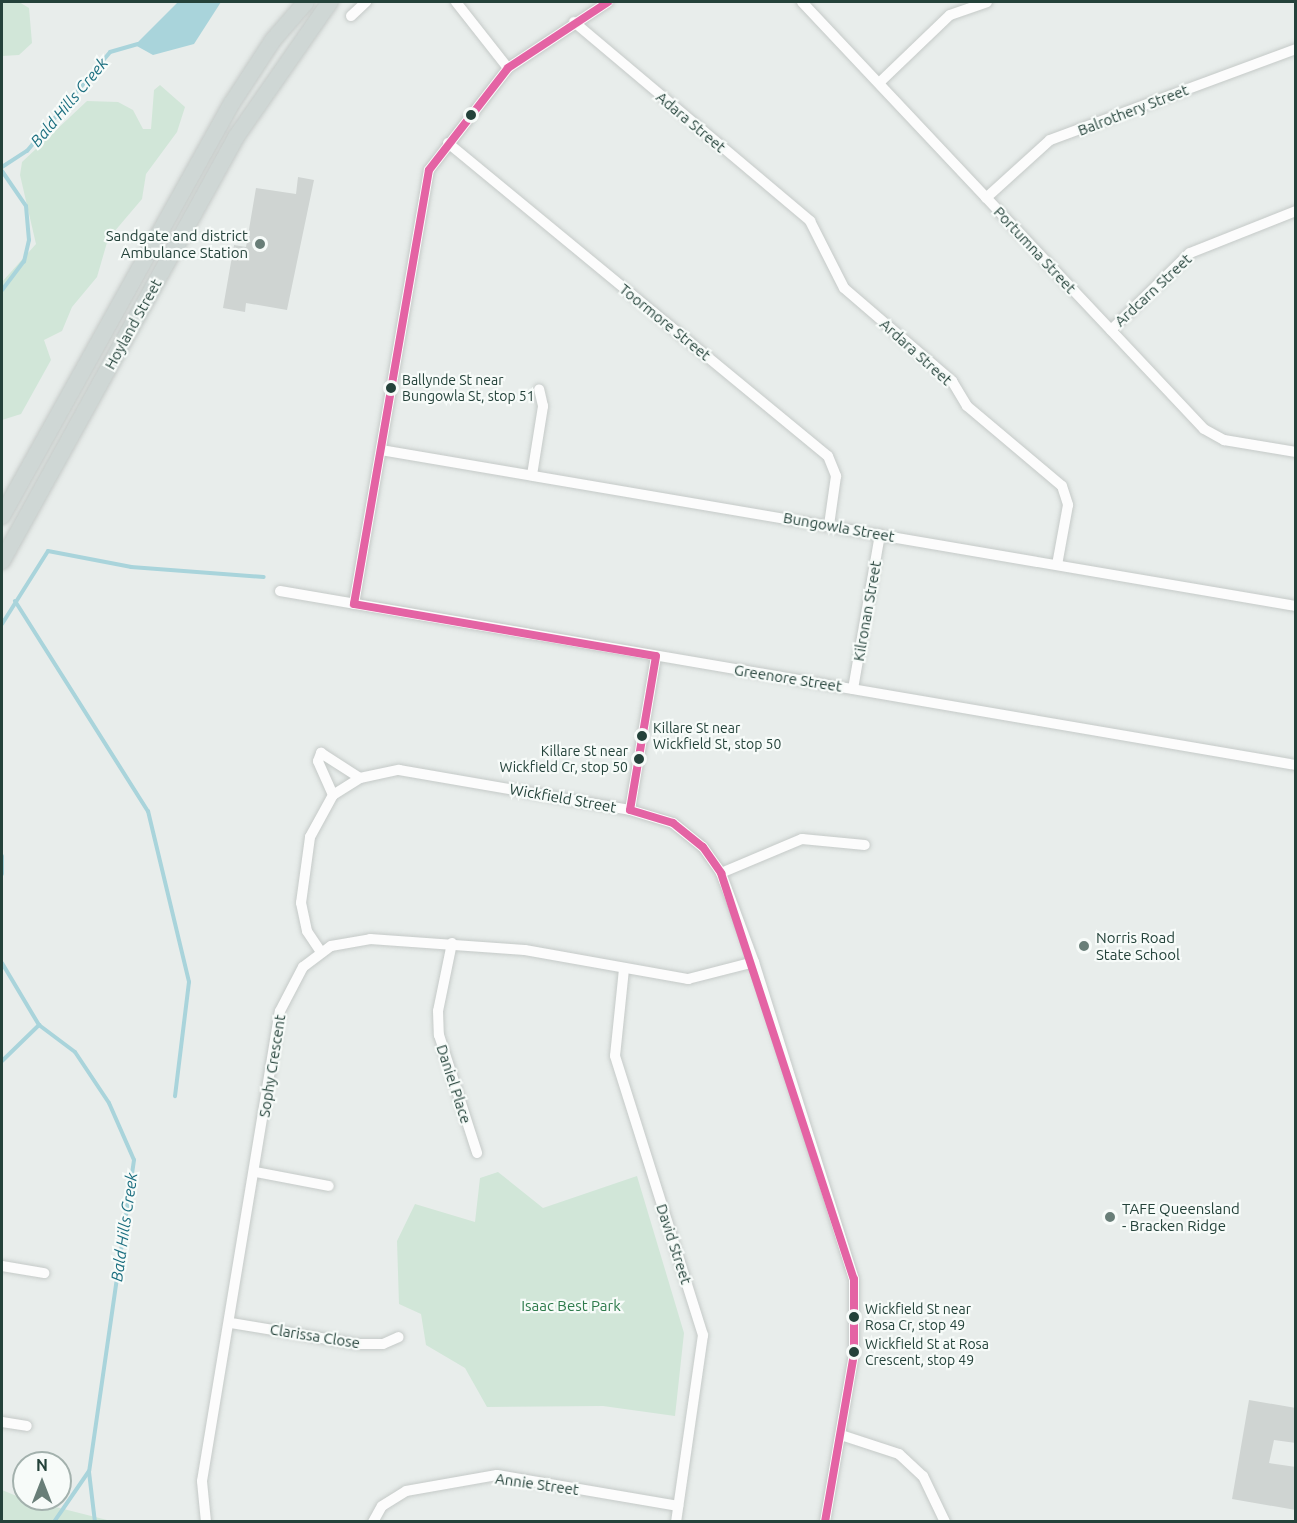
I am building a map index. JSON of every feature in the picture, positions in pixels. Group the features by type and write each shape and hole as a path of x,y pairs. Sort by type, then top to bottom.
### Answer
{"main road":[{"name":"Hoyland Street","path":"2,516 232,103 273,39 306,2"},
{"name":"Hoyland Street","path":"2,561 236,137 330,2"}],"street":[{"path":"351,16 366,2"},
{"path":"456,2 508,68"},
{"path":"354,604 425,180 448,143 508,68 574,22 608,2"},
{"name":"Portumna Street","path":"802,2 1204,429 1224,440 1296,452"},
{"path":"879,83 950,15 987,2"},
{"name":"Adara Street","path":"574,22 810,221"},
{"name":"Balrothery Street","path":"986,198 1050,140 1296,49"},
{"name":"Toormore Street","path":"448,143 828,456 836,476 829,525"},
{"name":"Ardcarn Street","path":"1111,330 1190,254 1296,211"},
{"name":"Ardara Street","path":"810,221 844,288 952,381 968,406 1062,486 1068,505 1057,565"},
{"path":"532,475 543,406 539,389"},
{"name":"Bungowla Street","path":"381,450 1296,606"},
{"name":"Kilronan Street","path":"854,689 880,534"},
{"name":"Greenore Street","path":"280,591 1296,765"},
{"path":"630,810 656,656"},
{"path":"333,795 318,761 321,753 360,778"},
{"name":"Wickfield Street","path":"321,952 307,931 301,903 310,837 333,795 360,778 399,770 630,810 673,823 704,847 721,873 754,962 854,1280 856,1333 825,1521"},
{"path":"721,873 802,839 865,844"},
{"name":"Sophy Crescent","path":"206,1521 202,1481 231,1323 280,1011 298,975 321,952 356,940 452,943 688,979 754,962"},
{"name":"Daniel Place","path":"452,943 438,1011 439,1035 477,1154"},
{"name":"David Street","path":"624,969 615,1056 703,1335 675,1521"},
{"path":"256,1172 329,1186"},
{"path":"2,1266 44,1273"},
{"name":"Clarissa Close","path":"231,1323 358,1344 383,1344 399,1337"},
{"path":"2,1422 27,1426"},
{"path":"841,1435 899,1454 923,1476 945,1521"},
{"name":"Annie Street","path":"373,1521 382,1506 406,1491 497,1475 678,1506"}],"green space":[{"path":"2,2 19,2 29,8 32,43 19,55 2,56"},
{"path":"160,85 185,107 177,132 146,174 142,199 108,239 97,277 72,307 62,331 44,340 51,360 21,414 2,420 2,282 36,244 20,175 22,162 87,101 118,102 133,110 143,129 151,129 154,90"},
{"name":"Isaac Best Park","path":"498,1172 543,1208 637,1176 684,1333 675,1416 603,1406 487,1407 465,1368 426,1345 421,1314 399,1304 397,1241 415,1204 475,1222 480,1178"},
{"path":"2,1490 12,1494 12,1511 71,1511 111,1521 2,1521"}],"water":[{"path":"178,2 221,2 194,44 153,55 135,45"}],"building":[{"name":"Sandgate and district Ambulance Station","path":"298,177 314,180 287,310 246,303 245,312 223,308 234,245 246,247 256,188 296,194"},
{"path":"1249,1400 1296,1408 1296,1443 1274,1440 1269,1463 1296,1467 1296,1510 1232,1499"}],"waterway":[{"name":"Bald Hills Creek","path":"2,167 27,151 110,52 138,44"},
{"name":"Bald Hills Creek","path":"2,171 26,206 29,240 24,261 2,290"},
{"path":"2,624 48,551 131,567 264,577"},
{"path":"15,601 148,811 189,982 175,1096"},
{"name":"Bald Hills Creek","path":"2,856 2,874"},
{"name":"Bald Hills Creek","path":"2,963 39,1025 75,1052 109,1103 134,1160 89,1471 54,1522"},
{"path":"2,1061 39,1025"},
{"path":"89,1472 95,1522"}],"transit line":[{"path":"354,604 429,170 508,68 608,2"},
{"path":"354,604 656,656"},
{"path":"630,810 656,656"},
{"path":"630,810 673,823 703,847 721,873 854,1279 854,1354 825,1522"}],"place":[{"name":"Sandgate and district Ambulance Station","path":"260,244"},
{"name":"Ballynde St near Bungowla St, stop 51","path":"391,388"},
{"name":"Killare St near Wickfield St, stop 50","path":"642,736"},
{"name":"Killare St near Wickfield Cr, stop 50","path":"639,759"},
{"name":"Norris Road State School","path":"1084,946"},
{"name":"TAFE Queensland - Bracken Ridge","path":"1110,1217"},
{"name":"Wickfield St near Rosa Cr, stop 49","path":"854,1317"},
{"name":"Wickfield St at Rosa Crescent, stop 49","path":"854,1352"}]}
